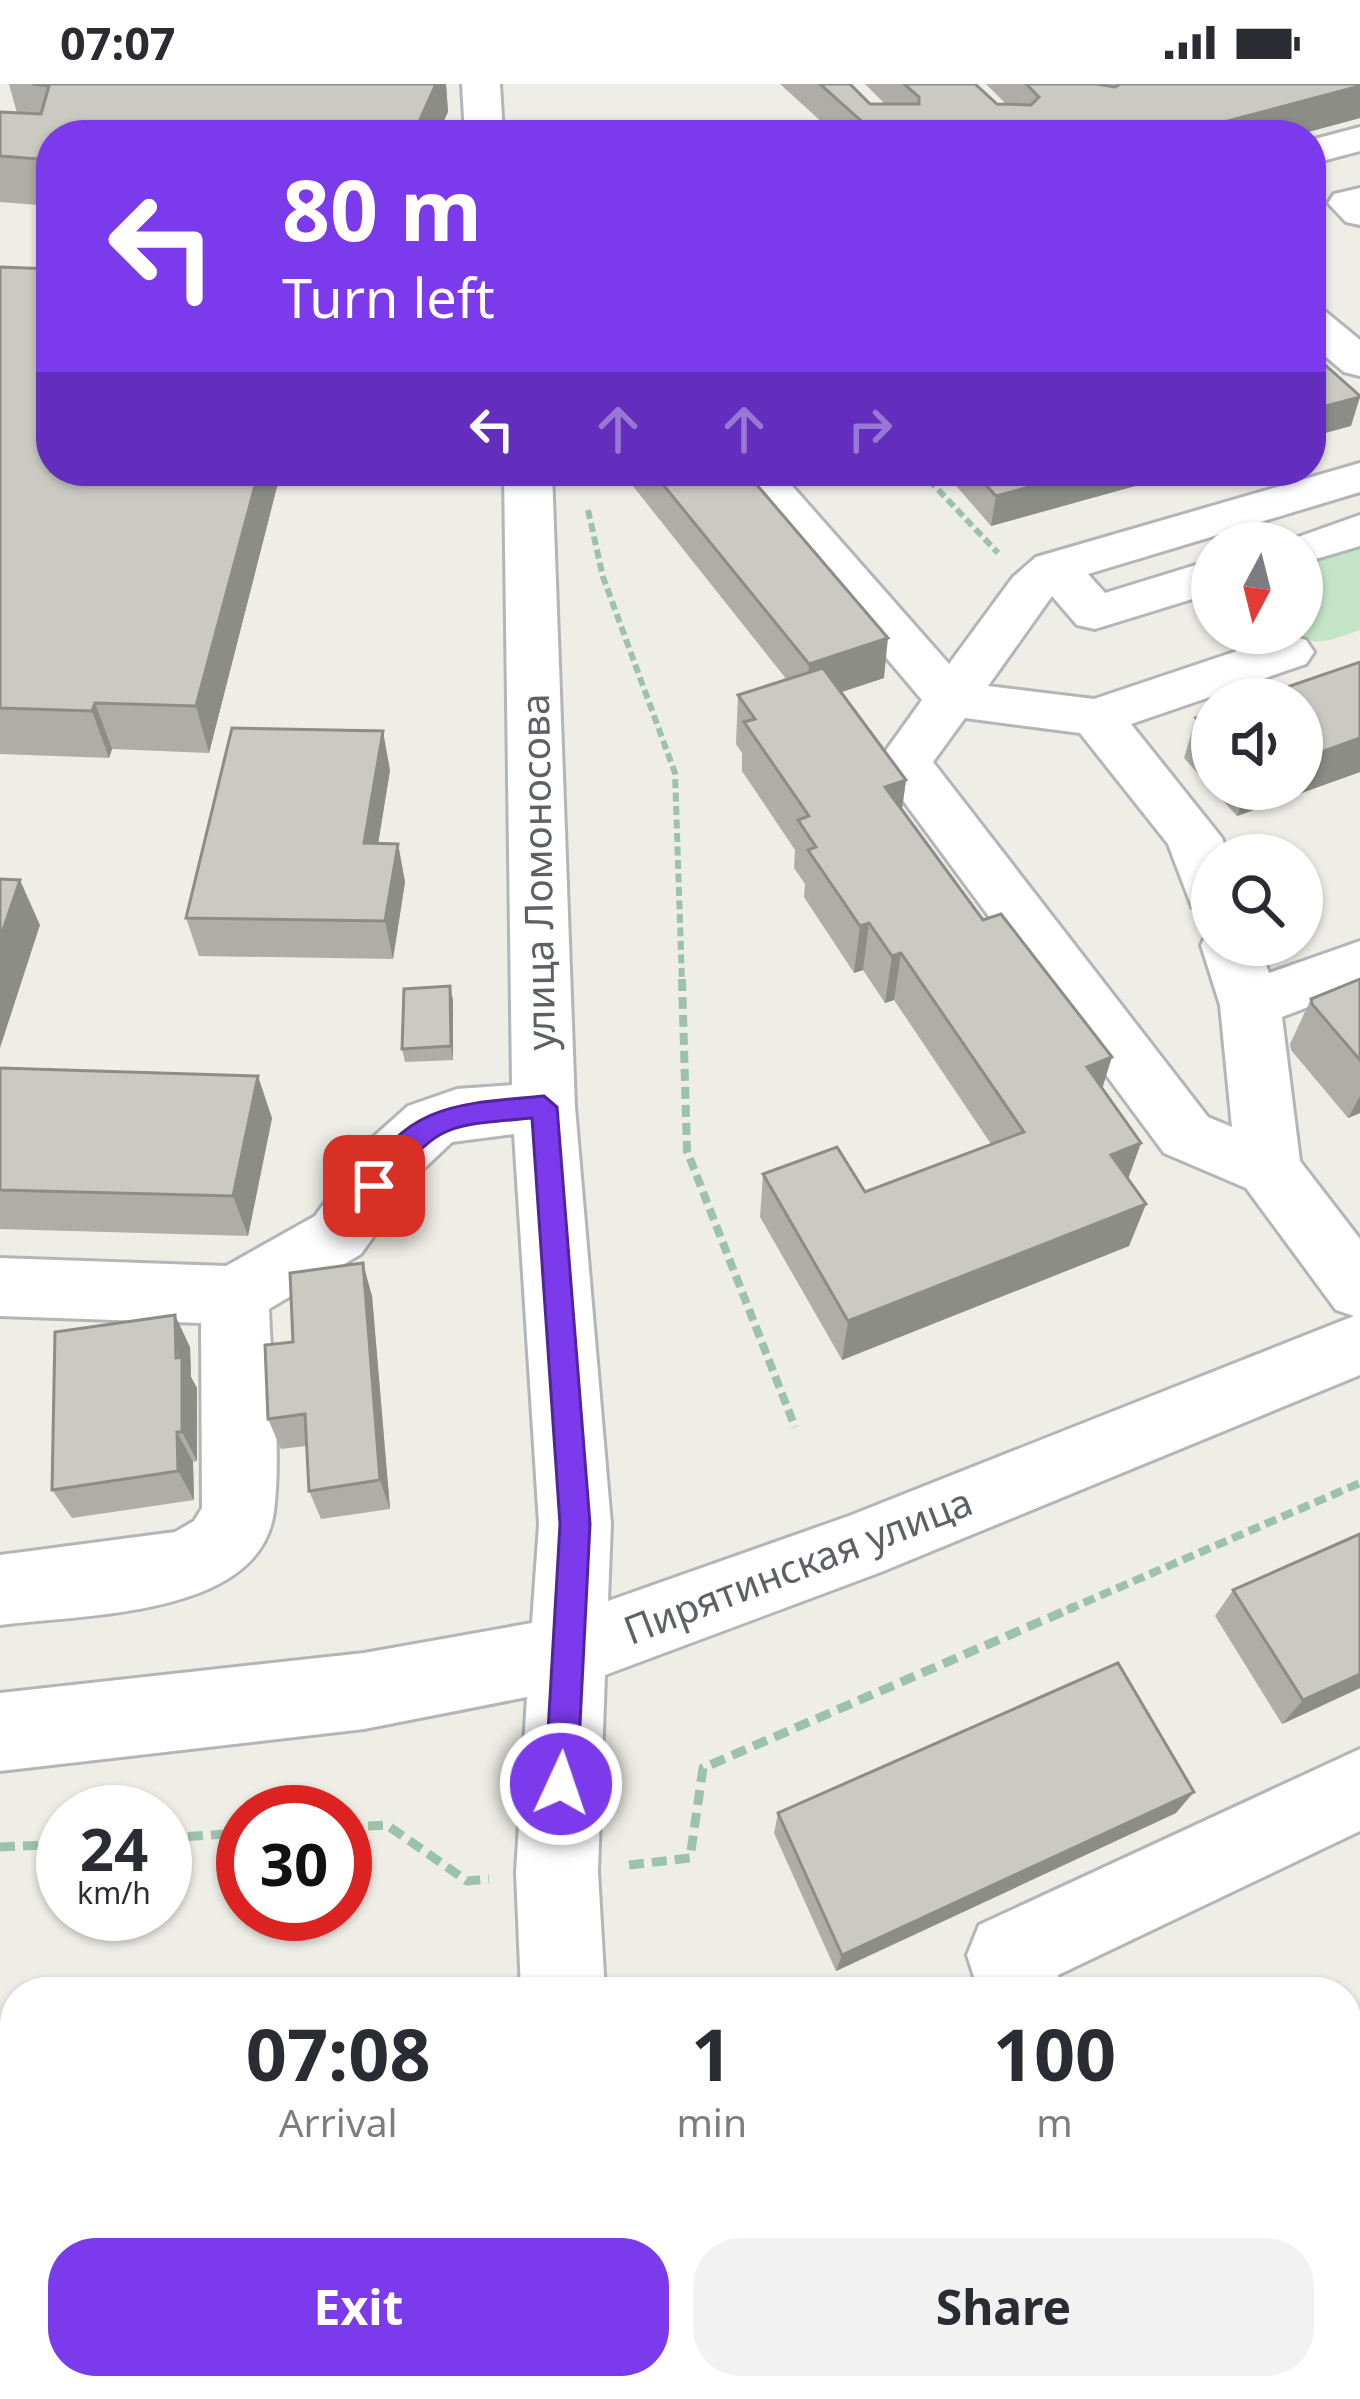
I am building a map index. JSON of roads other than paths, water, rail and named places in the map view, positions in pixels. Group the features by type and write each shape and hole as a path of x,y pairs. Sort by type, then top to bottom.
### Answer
{"street":[{"path":"481,84 483,120"},
{"path":"1326,148 1360,139"},
{"path":"1360,200 1348,203 1360,213"},
{"path":"1326,334 1360,363"},
{"path":"1269,1169 1186,1135 904,763 1043,578 1360,477"},
{"name":"улица Ломоносова","path":"528,486 544,1107 575,1524 556,1872 561,1977"},
{"path":"766,486 951,699 1096,718 1282,654"},
{"path":"1323,541 1360,530"},
{"path":"1043,578 1095,613 1191,583"},
{"path":"1096,718 1191,834"},
{"path":"1250,1005 1360,963"},
{"path":"1237,966 1250,1005 1269,1169 1360,1290"},
{"path":"1,1296 236,1295 338,1235 404,1145 430,1124 457,1114 544,1107"},
{"path":"0,1590 188,1565 220,1545 238,1514 236,1295"},
{"name":"Пирятинская улица","path":"0,1732 364,1691 567,1653 855,1549 1360,1344"},
{"path":"1016,1977 1009,1954 1360,1789"}]}
